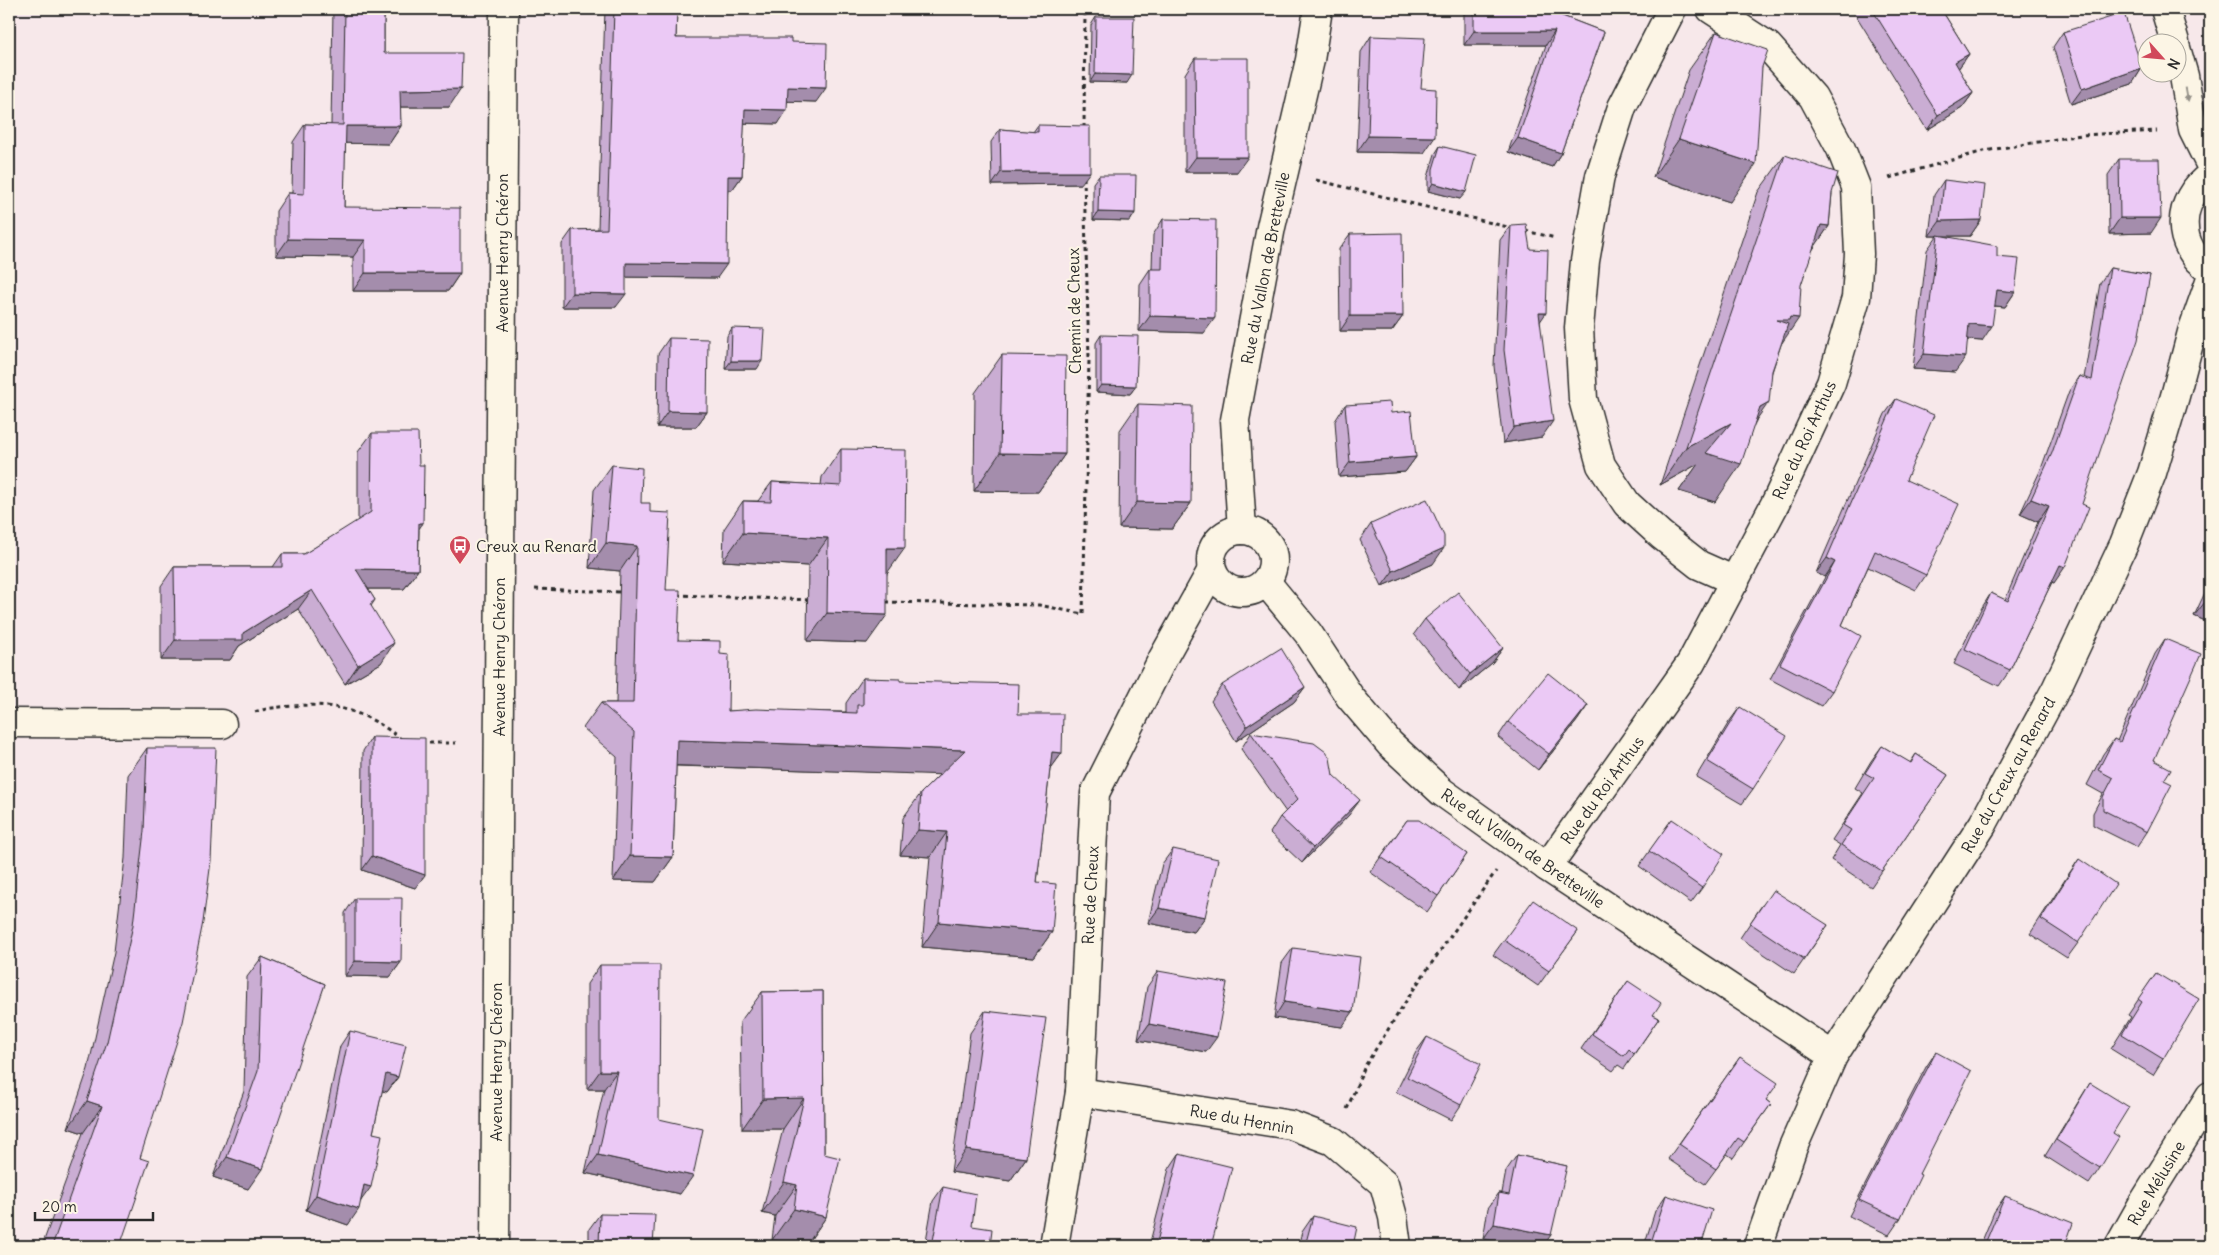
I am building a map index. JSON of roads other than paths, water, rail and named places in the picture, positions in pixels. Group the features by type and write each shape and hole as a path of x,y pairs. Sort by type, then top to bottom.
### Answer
{"street":[{"name":"Avenue Henry Chéron","path":"495,1246 504,9"},
{"name":"Rue du Vallon de Bretteville","path":"1242,530 1235,420 1271,227 1310,60 1318,9"},
{"path":"1672,9 1622,107 1600,176 1588,246 1579,328 1583,400 1601,465 1627,504 1661,535 1699,564 1735,581"},
{"name":"Rue du Roi Arthus","path":"1547,867 1691,663 1776,502 1831,383 1856,298 1859,254 1856,187 1841,149 1813,97 1768,46 1711,9"},
{"path":"2165,9 2172,32"},
{"path":"2185,82 2193,130 2210,164"},
{"path":"2210,176 2198,184 2187,203 2183,222 2188,247 2200,262 2210,269"},
{"name":"Rue du Creux au Renard","path":"1758,1246 1793,1147 1833,1056 1983,824 2056,689 2124,544 2152,473 2192,332 2210,281"},
{"path":"1242,530 1253,532 1263,538 1269,546 1274,562 1272,573 1266,582 1251,591 1240,592 1230,590 1216,579 1212,570 1212,551 1218,542 1232,532 1242,530"},
{"name":"Rue de Cheux","path":"1054,1246 1080,1092 1095,793 1163,658 1212,570"},
{"name":"Rue du Vallon de Bretteville","path":"1266,582 1308,633 1350,697 1390,744 1442,792 1547,867 1833,1056"},
{"path":"9,722 222,724"},
{"name":"Rue du Hennin","path":"1080,1092 1291,1125 1333,1141 1384,1184 1393,1216 1398,1246"},
{"name":"Rue Mélusine","path":"2119,1246 2142,1205 2210,1096"}],"place":[{"name":"Creux au Renard","path":"460,565"}]}
